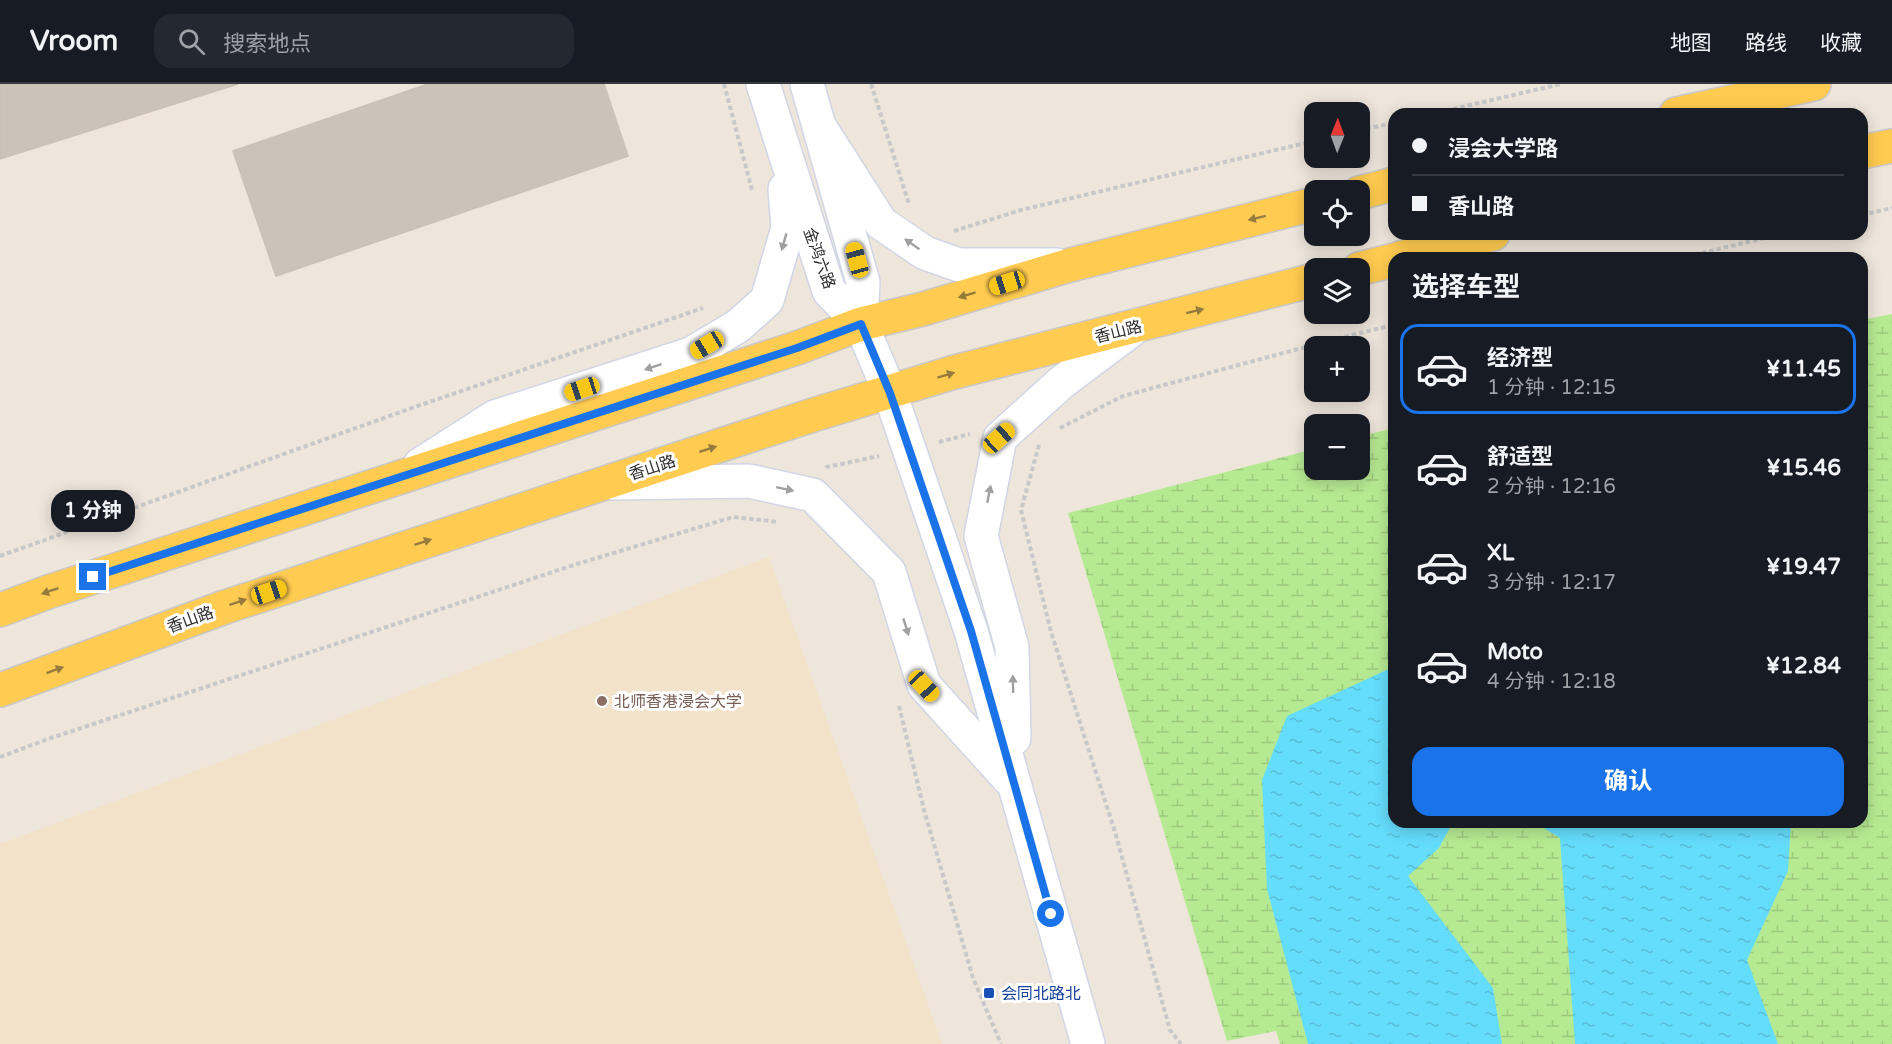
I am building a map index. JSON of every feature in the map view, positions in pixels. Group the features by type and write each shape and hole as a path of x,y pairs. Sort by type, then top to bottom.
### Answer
{"main road":[{"path":"1704,108 1814,84"},
{"path":"1868,151 1892,146"},
{"path":"1370,190 1388,186"},
{"path":"0,610 48,591 797,348 861,324 923,309 1070,265 1304,206"},
{"path":"1423,252 1470,240"},
{"path":"1370,265 1388,261"},
{"name":"香山路","path":"0,690 225,607 813,415 951,373 1304,283"}],"street":[{"name":"金鸿六路","path":"763,84 830,291 861,324"},
{"name":"金鸿六路","path":"807,84 863,282 861,324"},
{"path":"821,129 881,223 925,253 959,265 1070,265"},
{"path":"405,476 495,417 691,354 738,326 767,300 788,228 781,142"},
{"path":"861,324 890,393 971,631 1088,1044"},
{"path":"1014,784 1012,647 981,536 999,438 1062,382 1138,325"},
{"path":"601,484 749,482 813,495 889,572 924,686 1014,784"}],"path":[{"path":"724,84 754,198"},
{"path":"871,84 909,204 917,211"},
{"path":"1457,108 1561,84"},
{"path":"1370,128 1388,124"},
{"path":"925,253 943,234 1021,210 1304,143"},
{"path":"1868,214 1892,208"},
{"path":"1706,252 1756,240"},
{"path":"0,556 398,413 707,307"},
{"path":"1051,432 1123,396 1388,326"},
{"path":"813,495 827,466 908,450 976,432 1038,449"},
{"path":"1041,438 1021,510 1051,632 1115,832 1170,1030 1181,1044"},
{"path":"0,758 48,739 543,575 733,517 788,523"},
{"path":"897,699 924,810 973,978 1001,1044"}],"shaded area":[{"name":"北师香港浸会大学","path":"769,557 942,1044 0,1044 0,844"}],"green space":[{"path":"1892,314 1892,1044 1280,1044 1276,1031 1227,1041 1068,513 1304,452 1304,480 1370,480 1370,434 1388,429 1388,828 1868,828 1868,319"}],"water":[{"path":"1388,669 1388,828 1450,828 1439,848 1408,876 1493,988 1502,1044 1308,1044 1267,889 1262,780 1287,716"},
{"path":"1544,828 1791,828 1788,871 1747,960 1778,1044 1575,1044 1560,838"}],"building":[{"path":"0,84 238,84 0,159"},
{"path":"428,84 604,84 628,156 276,276 233,151"}],"place":[{"name":"北师香港浸会大学","path":"602,701"},
{"name":"会同北路北","path":"989,993"}],"route":[{"path":"93,577 797,348 861,324 890,393 971,631 1051,914"}]}
